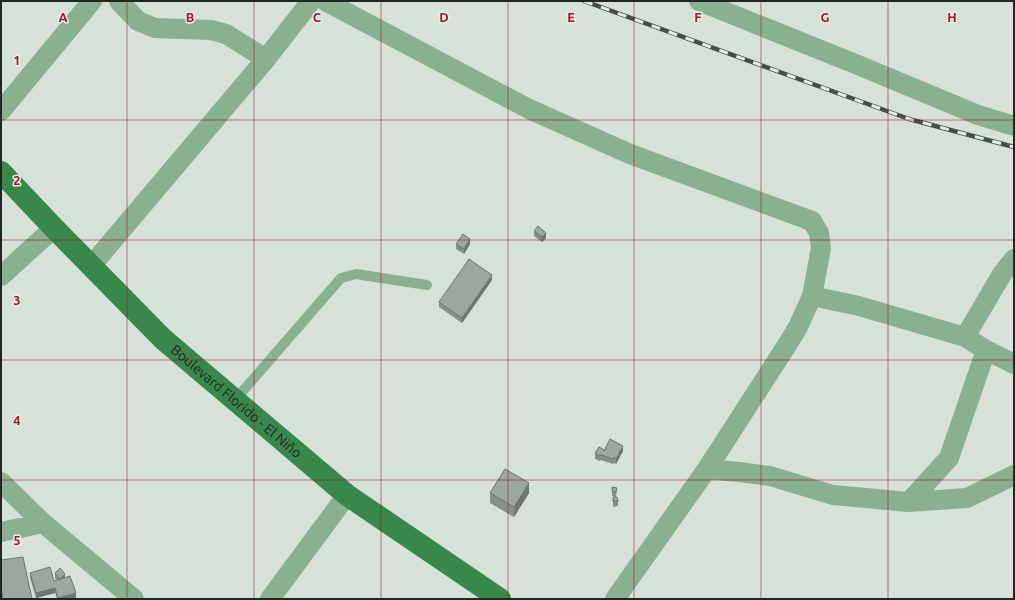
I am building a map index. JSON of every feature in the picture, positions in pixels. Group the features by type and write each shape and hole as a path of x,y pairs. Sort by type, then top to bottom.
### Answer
{"main road":[{"name":"Boulevard Florido - El Niño","path":"1,172 162,339 346,495 500,599"}],"street":[{"path":"1,111 92,1"},
{"path":"119,1 138,21 155,28 211,30 226,34 266,58"},
{"path":"91,266 266,58 311,1"},
{"path":"324,1 529,109 630,154 812,221 820,233 821,248 812,296 798,327 707,469 615,599"},
{"path":"699,1 978,115 1014,126"},
{"path":"1,276 54,228"},
{"path":"965,337 1002,274 1014,260"},
{"path":"812,296 859,306 965,337 986,350 1014,364"},
{"path":"909,502 949,458 986,350"},
{"path":"707,469 770,476 833,495 909,502 967,498 1014,475"},
{"path":"1,482 43,523 134,599"},
{"path":"270,599 346,495"},
{"path":"1,532 43,523"}],"lane":[{"path":"234,400 341,278 356,274 427,285"}],"building":[{"path":"538,226 546,233 542,237 534,231"},
{"path":"463,234 470,239 464,249 456,244"},
{"path":"469,259 492,275 462,318 439,302"},
{"path":"610,439 623,446 616,459 614,457 613,459 600,456 595,453 599,447 604,451"},
{"path":"505,469 529,483 514,507 490,493"},
{"path":"612,487 617,488 616,492 612,491"},
{"path":"613,497 617,497 618,501 613,501"},
{"path":"23,557 32,599 3,599 1,588 1,560"},
{"path":"50,567 54,581 70,576 76,593 58,598 55,588 36,593 30,573"},
{"path":"60,568 65,574 60,579 55,573"},
{"path":"1,588 3,599 1,599"}],"railway":[{"path":"584,1 909,119 1014,147"}]}
